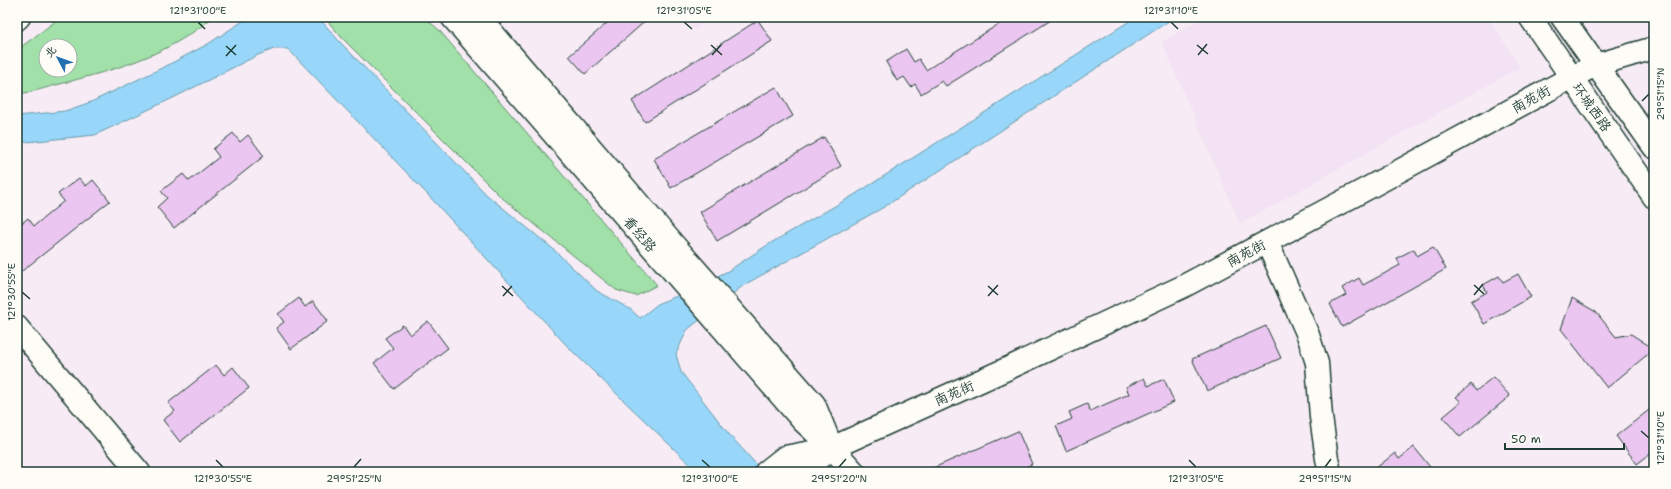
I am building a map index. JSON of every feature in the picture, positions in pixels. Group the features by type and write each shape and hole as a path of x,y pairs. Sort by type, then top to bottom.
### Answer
{"street":[{"name":"看经路","path":"452,17 682,267 716,306 803,421 832,448 854,472"},
{"name":"看经路","path":"479,17 682,267"},
{"name":"环城西路","path":"1530,17 1654,197"},
{"name":"环城西路","path":"1562,17 1654,147"},
{"name":"南苑街","path":"773,466 785,457 832,448 1011,367 1182,287 1572,77 1596,65 1654,48"},
{"path":"1267,242 1308,335 1317,363 1326,459 1330,472"},
{"path":"17,327 139,472"},
{"name":"南苑街","path":"804,472 832,448"}],"shaded area":[{"path":"683,17 712,17 694,30"},
{"path":"1203,17 1488,17 1520,67 1240,224 1162,42"}],"green space":[{"path":"61,17 213,17 192,33 149,56 103,72 31,92 17,94 17,50"},
{"path":"324,17 424,17 439,30 657,285 636,296 616,290 501,197 343,39"}],"water":[{"path":"249,17 318,17 340,42 487,195 552,248 597,291 630,309 640,318 659,303 677,296 728,271 769,244 854,195 1136,17 1175,17 884,207 744,285 687,330 676,354 681,372 728,433 763,472 698,472 569,348 428,195 288,49 274,49 258,55 95,135 17,143 17,116 65,111 91,102 208,44"}],"building":[{"path":"614,17 650,17 585,74 569,56"},
{"path":"1010,17 1056,17 946,86 942,81 921,94 915,84 911,87 904,77 897,81 886,62 906,49 914,62 919,59 926,70"},
{"path":"758,20 772,41 645,122 632,101"},
{"path":"776,87 793,116 671,188 654,159"},
{"path":"233,133 240,142 248,135 264,156 174,228 157,207 167,198 161,191 183,174 189,181 219,157 213,149"},
{"path":"824,137 841,166 717,241 700,212"},
{"path":"79,178 86,186 93,180 110,201 17,275 17,227 28,218 34,226 64,201 58,194"},
{"path":"1433,247 1446,269 1342,327 1330,304 1346,295 1342,288 1359,278 1363,285 1378,277 1400,265 1397,258 1414,249 1417,256"},
{"path":"1518,274 1531,297 1484,324 1471,301 1487,292 1483,285 1499,276 1503,282"},
{"path":"299,298 305,307 313,301 328,321 291,349 276,328 284,322 278,314"},
{"path":"1572,298 1596,312 1616,337 1631,334 1654,349 1607,388 1561,329"},
{"path":"428,321 448,348 394,389 374,363 393,348 385,338 403,325 410,335"},
{"path":"1266,326 1281,358 1207,391 1192,359"},
{"path":"216,365 224,375 233,367 249,388 180,442 163,420 175,411 168,403"},
{"path":"1493,377 1510,396 1460,437 1443,417 1461,402 1456,397 1471,384 1476,391"},
{"path":"1144,378 1148,386 1164,379 1174,402 1066,451 1056,426 1072,419 1069,412 1087,404 1090,411 1129,394 1126,387"},
{"path":"1654,406 1654,451 1637,464 1616,436"},
{"path":"1018,431 1032,464 1015,472 924,472"},
{"path":"1414,447 1430,467 1423,472 1371,472 1395,453 1399,459"}]}
